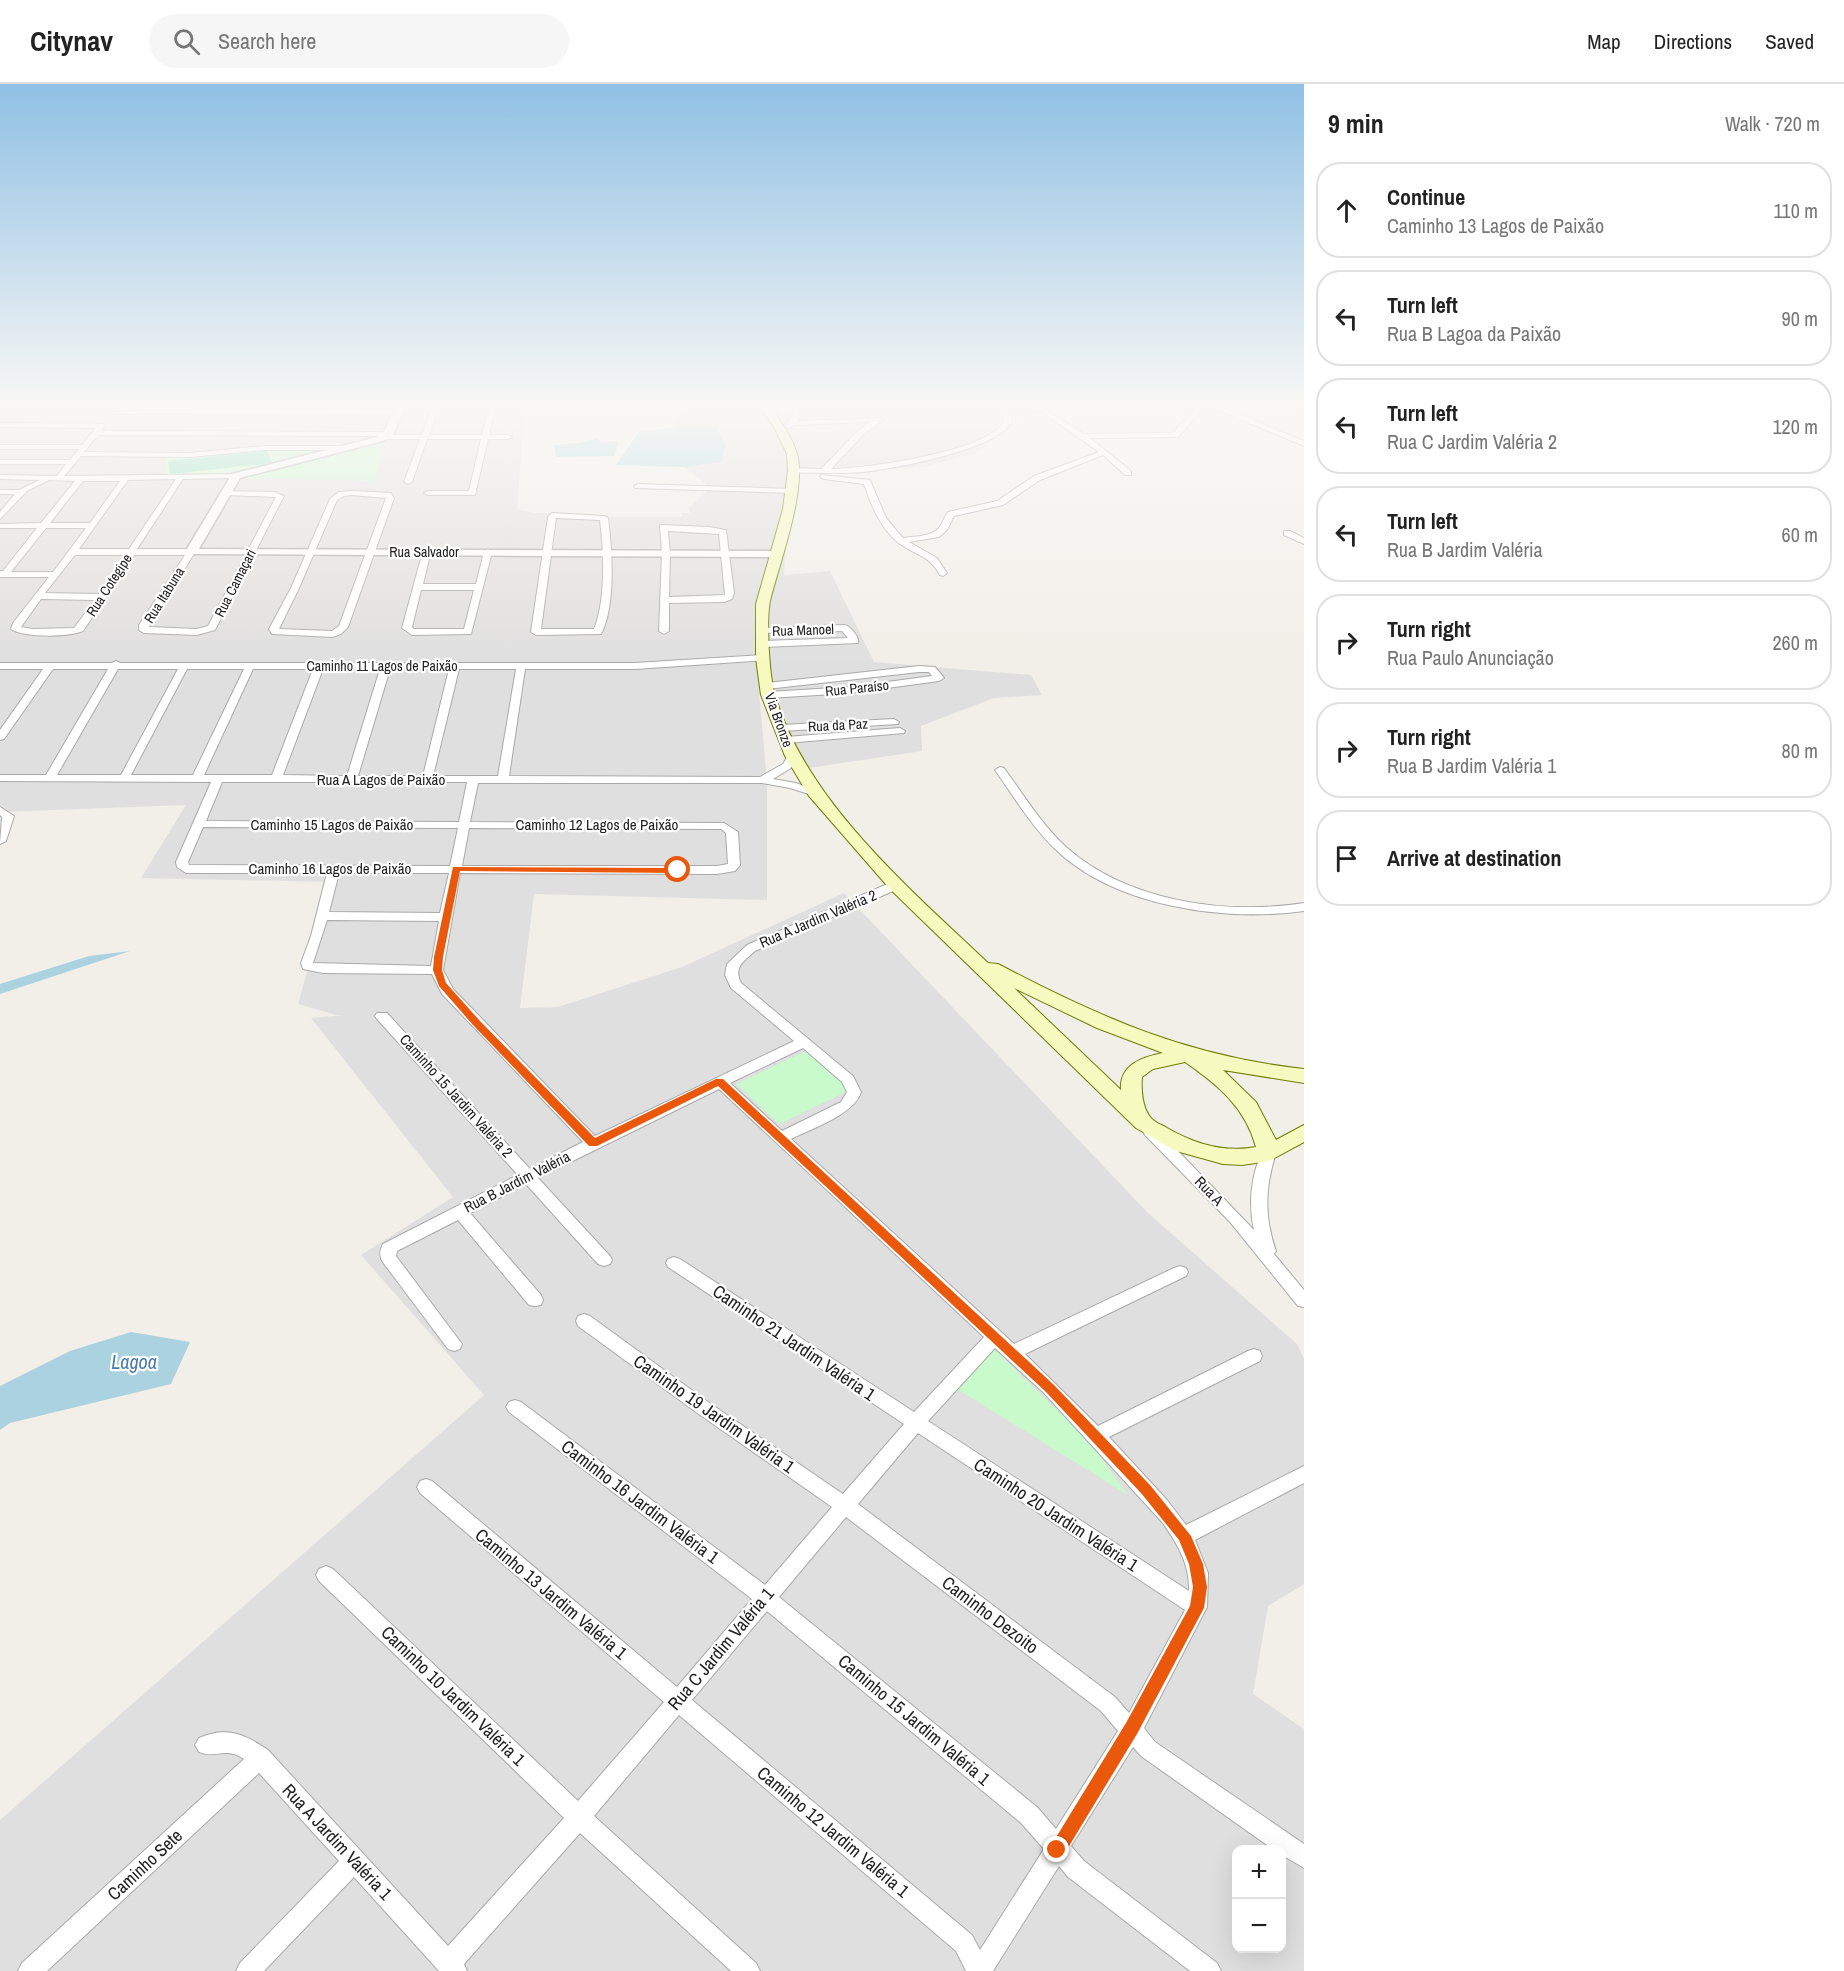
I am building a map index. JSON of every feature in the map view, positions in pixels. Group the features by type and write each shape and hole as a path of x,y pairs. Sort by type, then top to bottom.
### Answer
{"main road":[{"name":"Via Bronze","path":"792,491 763,604 763,644 767,691 793,756 815,793 896,885 961,949"},
{"path":"961,949 1010,979 1082,1015 1135,1037 1188,1055 1304,1076"},
{"path":"961,949 1143,1123 1171,1142 1212,1156 1242,1158 1269,1153 1286,1145 1304,1132"},
{"path":"1143,1123 1130,1091 1130,1081 1135,1071 1159,1060 1188,1055 1239,1093 1251,1107 1265,1135 1269,1153"}],"street":[{"path":"2,574 72,491"},
{"path":"38,596 116,491"},
{"name":"Rua Cotegipe","path":"38,596 16,628 19,631 79,630 171,491"},
{"path":"428,493 472,493 472,491"},
{"path":"871,491 885,521 901,541 933,557 939,563 943,573"},
{"path":"901,541 936,535 944,528 951,514 1008,500 1019,491"},
{"path":"0,492 21,492"},
{"path":"2,513 21,492"},
{"path":"191,552 226,493"},
{"name":"Rua Camaçari","path":"215,623 280,496 226,493"},
{"path":"342,494 379,494 388,495 390,498 370,552 341,630 326,634 275,632 274,628 334,499 342,494"},
{"path":"555,515 604,517 607,554 600,630 593,634 536,632 552,517 555,515"},
{"path":"0,526 91,525"},
{"path":"664,600 717,600 729,597 725,536 720,530 663,527 666,554 664,600 664,631"},
{"path":"1287,533 1304,541"},
{"name":"Rua Salvador","path":"73,552 776,554"},
{"name":"Rua Itabuna","path":"191,552 144,625 144,630 154,632 206,631 215,623"},
{"path":"427,552 407,628 418,633 468,632 488,552"},
{"path":"2,574 55,575"},
{"path":"418,587 480,587"},
{"path":"38,596 101,597"},
{"name":"Rua Manoel","path":"842,628 848,630 855,641 763,644 842,628"},
{"name":"Caminho 11 Lagos de Paixão","path":"0,666 51,664 319,667 646,665 763,644"},
{"path":"0,737 51,664"},
{"path":"50,778 116,664"},
{"path":"124,779 184,666"},
{"path":"197,779 250,666"},
{"path":"351,780 386,666"},
{"path":"427,780 455,666"},
{"path":"503,780 521,666"},
{"path":"276,779 319,667"},
{"name":"Rua Paraíso","path":"932,669 939,678 850,690 767,691 909,670 932,669"},
{"path":"784,734 897,727"},
{"path":"762,780 787,766 793,756"},
{"path":"1000,770 1041,826 1063,849 1109,880 1167,899 1201,907 1264,912 1304,908"},
{"name":"Rua A Lagos de Paixão","path":"0,778 762,780 792,785 815,793"},
{"path":"199,824 218,779"},
{"path":"473,780 437,970 447,991 593,1143"},
{"path":"0,810 8,816 0,841"},
{"name":"Caminho 15 Lagos de Paixão","path":"199,824 465,825"},
{"name":"Caminho 16 Lagos de Paixão","path":"199,824 181,866 186,869 731,868"},
{"name":"Caminho 12 Lagos de Paixão","path":"465,825 716,825 729,828 732,832 734,865 731,868"},
{"path":"334,868 307,963 312,968 437,970"},
{"name":"Rua A Jardim Valéria 2","path":"781,1138 846,1105 852,1100 854,1092 848,1079 736,986 731,975 733,964 751,948 896,885"},
{"path":"322,916 446,917"},
{"name":"Caminho 15 Jardim Valéria 2","path":"382,1016 604,1260"},
{"name":"Rua B Jardim Valéria","path":"454,1344 388,1257 387,1252 393,1245 593,1143 804,1042"},
{"path":"719,1082 996,1336 1096,1435 1184,1536 1196,1564 1200,1587 1197,1608 1132,1729 979,1971"},
{"name":"Rua A","path":"1143,1123 1203,1184 1272,1261"},
{"path":"1269,1153 1261,1173 1258,1195 1258,1219 1262,1236 1272,1261 1304,1301"},
{"path":"460,1212 535,1300"},
{"name":"Caminho 21 Jardim Valéria 1","path":"674,1263 915,1423"},
{"path":"1013,1352 1180,1272"},
{"name":"Caminho 19 Jardim Valéria 1","path":"584,1321 702,1407 845,1505"},
{"name":"Rua C Jardim Valéria 1","path":"451,1968 915,1423 996,1336"},
{"path":"1096,1435 1254,1356"},
{"name":"Caminho 16 Jardim Valéria 1","path":"515,1407 765,1597"},
{"name":"Caminho 20 Jardim Valéria 1","path":"915,1423 1197,1608"},
{"path":"1184,1536 1304,1474"},
{"name":"Caminho 13 Jardim Valéria 1","path":"426,1488 677,1701"},
{"name":"Caminho Dezoito","path":"845,1505 1108,1704 1148,1749 1304,1857"},
{"name":"Caminho 10 Jardim Valéria 1","path":"326,1575 579,1817 748,1971"},
{"name":"Caminho 15 Jardim Valéria 1","path":"765,1597 1029,1815 1057,1850 1076,1869 1209,1971"},
{"name":"Caminho 12 Jardim Valéria 1","path":"677,1701 964,1943 979,1971"},
{"name":"Rua A Jardim Valéria 1","path":"206,1746 226,1740 241,1743 260,1758 451,1968"},
{"name":"Caminho Sete","path":"30,1971 260,1758"},
{"path":"248,1971 355,1860"}],"shaded area":[{"path":"0,491 518,491 517,509 535,513 558,513 570,517 682,517 682,513 690,513 689,508 707,491 796,491 786,541 784,575 830,571 874,662 1031,675 1042,695 994,698 921,726 922,751 802,769 768,693 759,602 755,645 767,783 767,900 534,894 520,1008 558,1007 682,967 844,893 1147,1212 1297,1344 1304,1359 1304,1584 1268,1606 1253,1694 1304,1729 1304,1971 0,1971 0,1820 484,1395 361,1255 453,1197 311,1018 345,1015 336,1015 298,1004 333,882 141,878 186,805 0,812"}],"green space":[{"path":"806,1051 850,1090 779,1124 736,1084"},
{"path":"994,1349 1088,1440 1128,1495 957,1389"}],"water":[{"path":"130,951 0,994 0,984 89,956"},
{"name":"Lagoa","path":"131,1332 190,1342 171,1384 10,1423 0,1430 0,1386 70,1351"}],"route":[{"path":"678,870 456,868 438,957 437,970 442,984 476,1023 593,1143 719,1082 1050,1388 1145,1489 1184,1536 1196,1564 1200,1587 1197,1608 1132,1729 1057,1850"}]}
